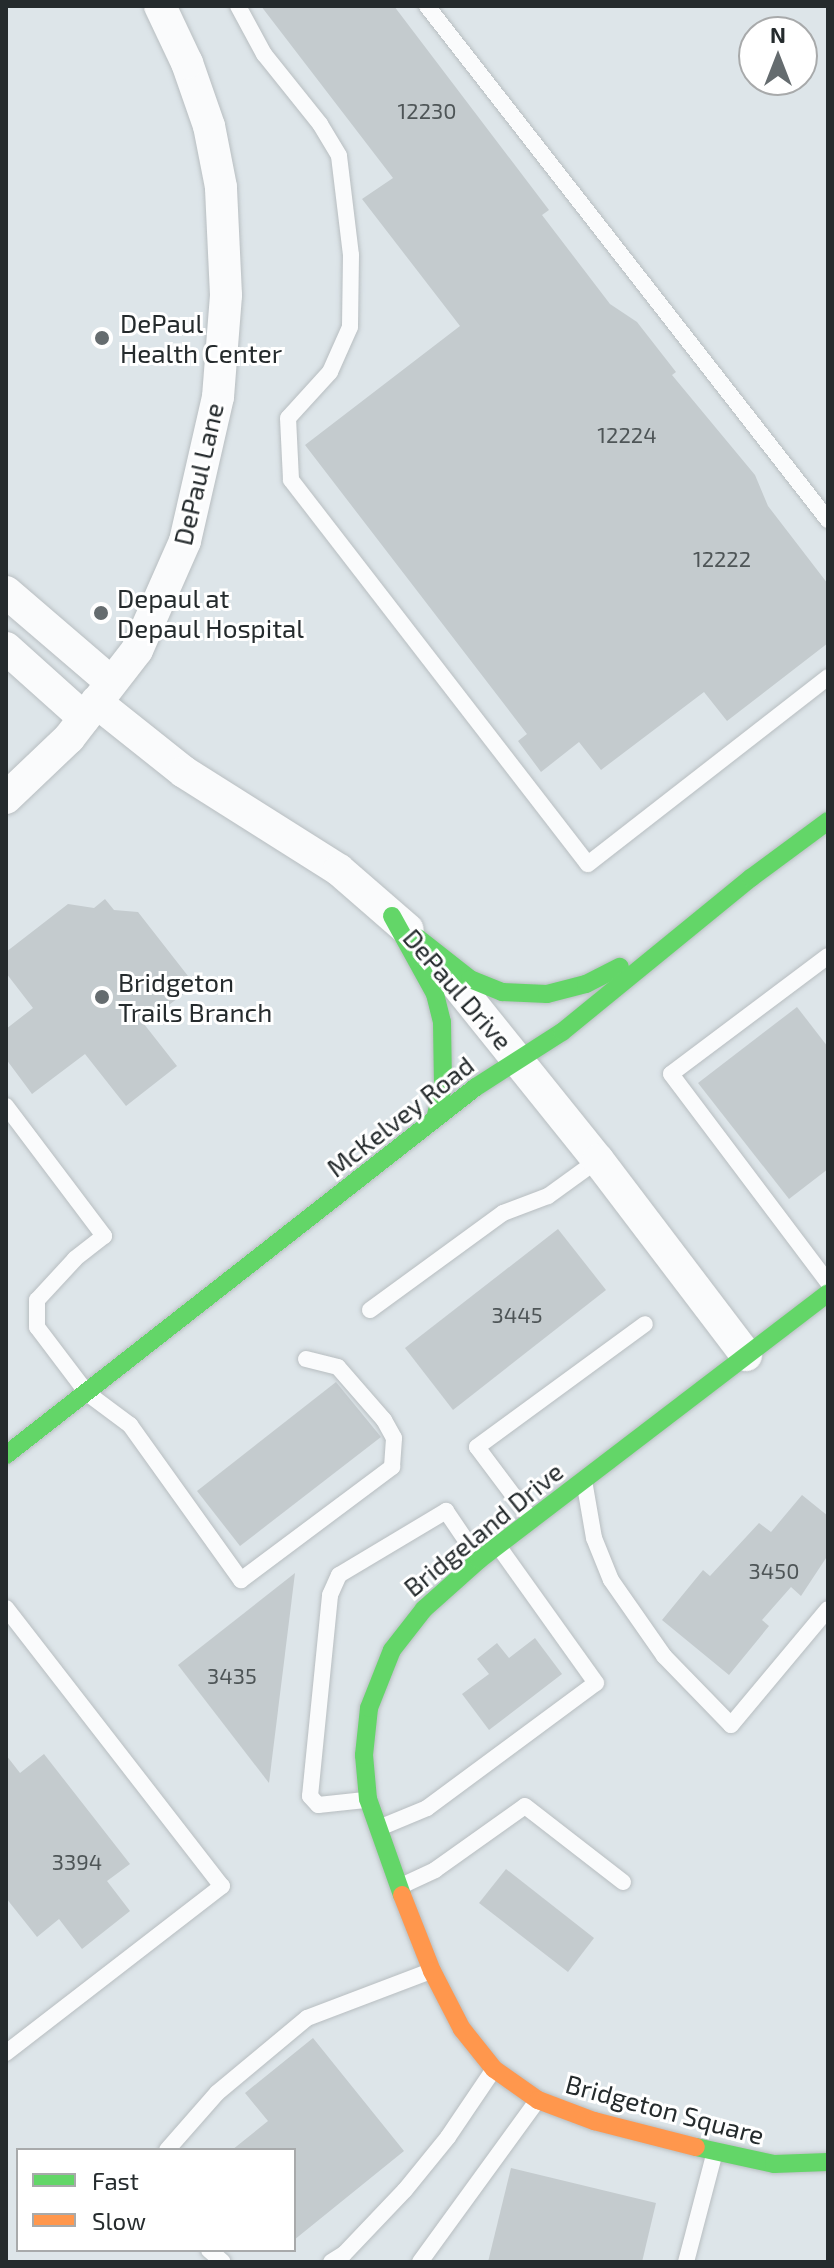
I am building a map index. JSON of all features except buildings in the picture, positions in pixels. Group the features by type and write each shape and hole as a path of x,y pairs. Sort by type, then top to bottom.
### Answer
{"street":[{"name":"DePaul Lane","path":"6,798 69,738 137,650 185,541 218,397 226,295 221,187 209,126 187,63 160,6"},
{"name":"DePaul Drive","path":"6,592 97,700"},
{"name":"DePaul Drive","path":"6,648 97,700 184,772 339,870 418,938 598,1160 746,1355"},
{"name":"McKelvey Road","path":"6,1455 435,1119 518,1059 562,1032 828,821"},
{"path":"392,916 435,994 442,1022 443,1087 435,1119"},
{"path":"418,938 470,979 502,992 547,994 586,984 679,937"},
{"name":"Bridgeland Drive","path":"538,2100 494,2069 462,2029 432,1971 368,1799 365,1735 369,1708 385,1664 412,1622 479,1560 828,1293"},
{"name":"Bridgeton Square","path":"538,2100 573,2115 715,2152 774,2164 828,2162"}],"lane":[{"path":"238,6 264,54 320,124 339,156 350,241 350,327 330,372 288,418 291,480 588,864 828,677"},
{"path":"449,6 431,12 828,520"},
{"path":"828,956 671,1074 828,1282"},
{"path":"6,1106 104,1236 75,1259 37,1300 37,1327 87,1393 130,1425 241,1580 392,1467 394,1438 384,1420 338,1367 306,1359"},
{"path":"370,1310 503,1213 548,1196 598,1160"},
{"path":"532,1520 477,1447 645,1324"},
{"path":"584,1481 594,1538 611,1580 664,1656 731,1725 828,1609"},
{"path":"368,1799 318,1805 310,1796 330,1595 339,1575 446,1511 479,1560"},
{"path":"377,1829 427,1808 596,1683 498,1546"},
{"path":"6,1608 222,1886 6,2053"},
{"path":"399,1886 435,1870 525,1806 623,1882"},
{"path":"169,2148 217,2093 307,2018 432,1971"},
{"path":"331,2262 344,2254 405,2190 448,2137 494,2069"},
{"path":"420,2262 538,2100"},
{"path":"686,2262 715,2152"}],"traffic: fast":[{"path":"6,1455 476,1087 562,1032 751,878 828,821"},
{"path":"392,916 435,994 442,1022 443,1087 435,1119"},
{"path":"418,938 470,979 502,992 547,994 586,984 620,967"},
{"path":"402,1895 368,1799 364,1755 369,1708 392,1650 424,1609 479,1560 828,1293"},
{"path":"696,2147 774,2164 828,2162"}],"traffic: slow":[{"path":"402,1895 432,1971 462,2029 494,2069 538,2100 594,2121 696,2147"}],"place":[{"name":"DePaul Health Center","path":"102,338"},
{"name":"Depaul at Depaul Hospital","path":"101,613"},
{"name":"Bridgeton Trails Branch","path":"102,997"}]}
